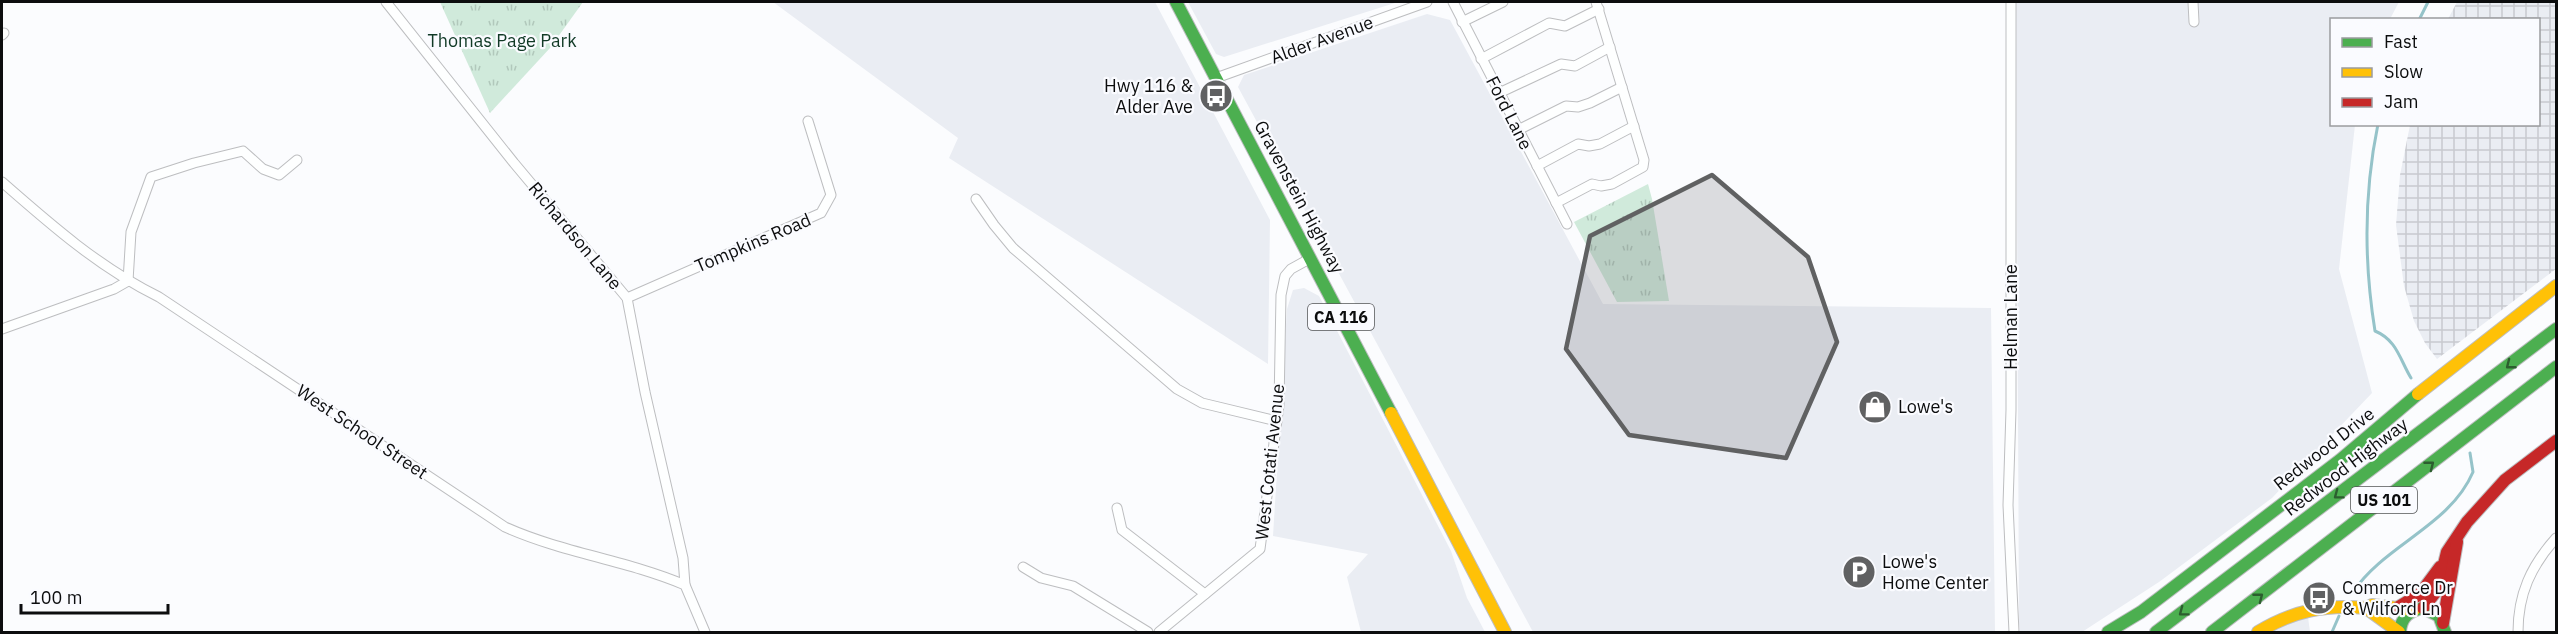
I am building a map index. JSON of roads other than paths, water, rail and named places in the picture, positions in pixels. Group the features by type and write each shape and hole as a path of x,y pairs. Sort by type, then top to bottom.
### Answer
{"main road":[{"name":"Gravenstein Highway","path":"1176,2 1505,633"},
{"name":"Redwood Drive","path":"2108,633 2141,612 2340,460 2438,377 2556,286"},
{"name":"Redwood Highway","path":"2157,633 2556,329"},
{"name":"US 101","path":"2212,633 2556,367"},
{"path":"2258,633 2277,620 2302,610 2319,606 2345,606 2366,608 2400,633 2403,619 2418,609 2438,590 2447,552 2479,507 2505,480 2556,441"},
{"path":"2444,628 2458,538"},
{"path":"2396,608 2420,594 2444,562"},
{"path":"2366,608 2372,605 2418,609 2437,614 2444,628"}],"street":[{"name":"Richardson Lane","path":"386,2 514,163 627,298 645,392 683,558 685,585"},
{"name":"Alder Avenue","path":"1216,78 1426,2"},
{"name":"Ford Lane","path":"1453,2 1567,224"},
{"path":"1462,22 1503,2"},
{"name":"Helman Lane","path":"2012,2 2011,399 2008,505 2014,633"},
{"path":"2193,2 2193,22"},
{"path":"1481,59 1549,23 1565,26 1597,5 1644,160 1643,167 1612,184 1601,186 1592,184 1556,203"},
{"path":"1499,93 1561,64 1575,66 1610,47"},
{"path":"1518,130 1566,106 1578,107 1590,103 1622,87"},
{"name":"Tompkins Road","path":"627,298 821,213 831,195 808,120"},
{"path":"1537,166 1578,144 1589,146 1600,144 1634,126"},
{"path":"2,329 114,289 128,281 131,232 151,177 243,151 263,169 279,175 297,160"},
{"name":"West School Street","path":"2,182 58,231 128,281 159,297 505,527 554,547 628,564 685,585"},
{"path":"976,199 1013,248 1177,389 1202,403 1277,422"},
{"name":"West Cotati Avenue","path":"1159,633 1260,549 1277,422 1281,295 1285,276 1291,269 1311,258"},
{"path":"1117,508 1122,530 1205,594"},
{"path":"2518,633 2520,597 2526,581 2539,558 2556,538"},
{"path":"1023,567 1041,578 1073,586 1148,633"},
{"path":"685,585 705,633"}],"waterway":[{"path":"2420,18 2428,2"},
{"path":"2378,126 2370,175 2367,228 2371,305 2375,331 2393,345 2411,378"},
{"path":"2353,592 2382,561 2433,521 2463,491 2473,472 2470,453"},
{"path":"2332,632 2339,616"}],"place":[{"name":"Hwy 116 & Alder Ave","path":"1216,96"},
{"name":"Lowe's","path":"1875,407"},
{"name":"Lowe's Home Center","path":"1859,572"},
{"name":"Commerce Dr & Wilford Ln","path":"2319,598"}],"park label":[{"name":"Thomas Page Park","path":"502,41"}]}
